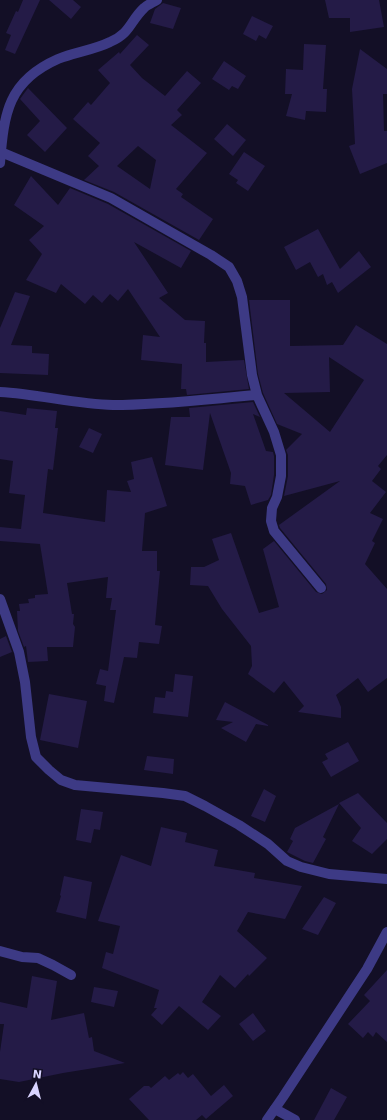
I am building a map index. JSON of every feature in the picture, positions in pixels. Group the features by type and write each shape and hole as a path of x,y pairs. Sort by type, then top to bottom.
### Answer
{"street":[{"path":"0,163 5,121 10,102 17,89 32,75 58,60 110,43 122,36 129,29 141,11 157,0"},
{"path":"1,152 111,198 211,255 229,267 237,281 242,297 256,395 274,432 281,455 281,476 277,496 272,508 271,521 274,531 322,588"},
{"path":"0,392 112,405 256,395"},
{"path":"0,599 19,652 25,682 30,737 36,757 48,770 61,780 75,785 185,796 239,825 268,844 287,861 301,867 329,874 387,879"},
{"path":"267,1120 366,969 387,932"},
{"path":"0,951 22,957 38,958 71,975"},
{"path":"275,1109 295,1120"}],"building":[{"path":"23,0 40,0 15,54 5,50 11,35 6,33"},
{"path":"49,0 73,0 81,7 71,19"},
{"path":"325,0 379,0 384,27 350,32 350,18 329,18"},
{"path":"163,3 181,8 173,29 150,23 155,9"},
{"path":"252,16 273,26 266,39 259,35 256,41 243,34"},
{"path":"137,35 149,45 130,65 142,78 165,96 187,71 201,83 177,110 182,115 171,125 207,153 176,189 183,194 181,197 213,219 199,240 114,192 84,180 99,166 88,156 100,143 73,119 88,102 91,105 110,83 98,70 119,52 120,54","holes":["138,146 156,160 150,189 117,166"]},
{"path":"304,44 326,45 323,89 327,89 326,112 306,111 305,120 286,116 292,94 285,94 286,69 303,70"},
{"path":"360,49 387,69 387,94 383,94 384,131 387,131 387,163 360,174 349,146 355,144 352,89"},
{"path":"224,61 246,76 238,89 232,86 229,90 212,79"},
{"path":"28,88 67,128 45,152 27,135 40,121 20,99"},
{"path":"227,124 246,140 233,156 214,139"},
{"path":"244,152 265,166 248,191 236,183 238,180 229,174"},
{"path":"31,176 58,205 70,188 108,204 191,251 181,268 134,242 168,293 159,298 185,320 205,321 204,343 206,343 206,362 244,360 249,389 187,395 186,389 181,389 182,364 141,360 143,335 160,337 128,289 118,301 110,294 102,303 93,295 85,304 61,284 56,293 26,280 42,254 29,240 44,226 14,205"},
{"path":"318,229 340,269 359,251 371,267 338,293 332,282 327,285 323,274 318,277 310,262 296,270 284,247"},
{"path":"15,292 30,296 11,345 32,346 32,353 49,354 48,375 0,373 0,328"},
{"path":"249,300 290,300 290,346 343,345 356,325 387,344 387,455 378,466 381,469 372,481 386,492 370,513 383,519 372,541 375,543 365,564 387,589 387,678 368,692 358,678 336,695 341,707 341,718 298,712 304,706 284,681 274,693 248,674 252,666 251,646 222,609 208,586 190,585 191,567 204,567 219,560 212,539 231,533 259,613 279,607 263,549 274,541 316,592 322,594 327,590 326,584 279,525 340,481 284,496 288,476 288,455 286,450 302,434 277,424 263,393 258,374","holes":["329,357 364,380 330,432 284,393 330,392"]},
{"path":"253,402 260,417 253,414 266,451 273,452 274,456 274,475 271,495 268,500 251,505 245,486 230,484 231,473 210,413 203,470 165,465 171,417 190,417 189,408"},
{"path":"27,408 57,411 55,428 58,428 53,470 48,469 43,513 105,522 107,490 131,492 127,481 134,479 131,462 152,457 167,506 145,513 142,551 157,551 157,571 160,571 155,625 162,626 159,644 139,642 137,658 124,657 114,703 104,701 106,686 96,684 100,669 108,671 116,610 110,610 112,598 106,598 108,577 67,583 72,614 74,614 73,624 75,627 73,647 47,647 48,661 28,662 26,646 24,647 18,631 17,611 20,611 19,604 29,603 28,599 35,598 35,595 48,594 40,544 0,541 0,527 21,529 25,495 9,493 13,461 0,459 0,411 26,415"},
{"path":"89,428 102,434 93,453 79,447"},
{"path":"6,636 12,652 0,657 0,639"},
{"path":"175,674 193,676 188,717 153,713 155,697 165,698 166,691 173,692"},
{"path":"49,694 87,701 78,748 40,740"},
{"path":"225,702 268,726 256,724 246,742 221,728 233,722 216,720"},
{"path":"348,742 359,761 331,777 322,762 328,759 325,754"},
{"path":"147,756 174,759 173,774 144,770"},
{"path":"264,789 276,796 265,822 251,816"},
{"path":"358,793 387,823 387,839 372,854 352,841 361,828 339,803"},
{"path":"339,804 323,837 326,839 313,863 305,861 287,852 293,841 290,839 295,828"},
{"path":"81,809 103,812 100,830 94,829 91,843 76,840"},
{"path":"161,827 187,833 185,842 218,850 214,866 255,873 254,878 302,886 285,919 248,912 237,931 267,958 249,976 248,974 235,988 220,975 202,1002 221,1016 208,1030 179,1006 162,1025 151,1015 157,1008 154,1008 159,990 102,968 106,952 113,954 120,926 98,921 121,855 151,866"},
{"path":"64,876 92,882 86,919 56,912 61,896"},
{"path":"324,897 336,903 318,935 302,929"},
{"path":"387,970 387,1042 376,1032 373,1037 368,1032 363,1038 348,1024 370,1001 364,995"},
{"path":"32,976 57,981 51,1020 84,1013 89,1038 92,1037 94,1051 125,1063 19,1082 0,1079 0,1052 4,1024 0,1024 0,1002 27,1008"},
{"path":"94,987 118,991 114,1007 91,1002"},
{"path":"253,1013 266,1031 253,1041 239,1024"},
{"path":"183,1072 188,1078 193,1074 211,1096 224,1085 233,1096 206,1119 202,1115 196,1120 149,1120 129,1099 144,1086 149,1086 151,1088 165,1076 169,1080 178,1073 180,1075"},
{"path":"331,1088 347,1097 334,1120 314,1120"}]}
